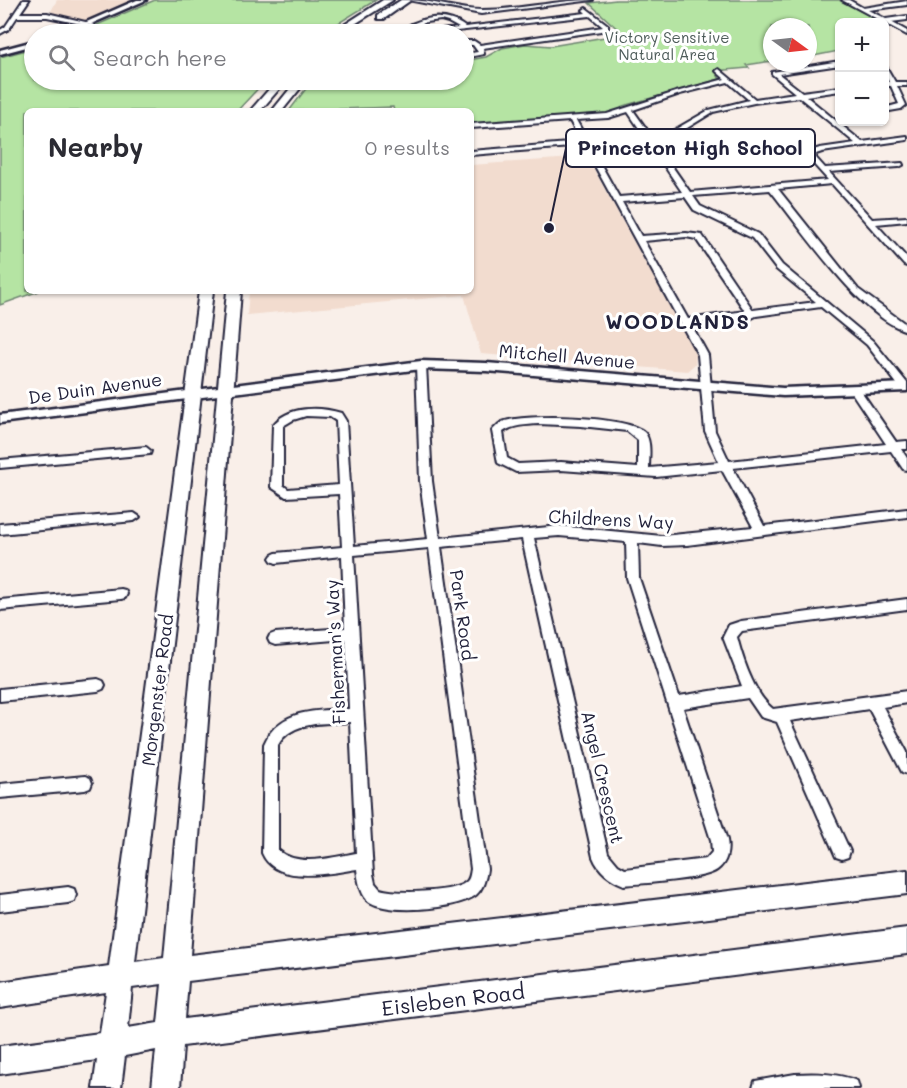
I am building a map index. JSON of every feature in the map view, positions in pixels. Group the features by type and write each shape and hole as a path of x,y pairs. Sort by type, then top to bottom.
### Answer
{"main road":[{"path":"350,24 389,0"},
{"path":"369,24 409,0"},
{"path":"258,108 273,90"},
{"path":"279,108 294,90"},
{"name":"Morgenster Road","path":"107,1088 206,294"},
{"path":"166,1088 234,294"},
{"path":"0,994 177,969 907,882"},
{"name":"Eisleben Road","path":"0,1060 67,1052 172,1034 907,941"}],"street":[{"path":"0,32 7,28 26,0"},
{"path":"17,15 47,15 91,24 143,0"},
{"path":"409,0 469,11 496,11 590,0"},
{"path":"845,0 880,18"},
{"path":"479,47 607,28 576,1"},
{"path":"864,9 907,3"},
{"path":"496,11 523,41"},
{"path":"474,28 591,14"},
{"path":"889,21 907,18"},
{"path":"416,24 447,19 459,24"},
{"path":"889,23 907,33"},
{"path":"474,43 482,51 480,54 474,55"},
{"path":"0,52 24,46"},
{"path":"835,64 774,73 860,144"},
{"path":"718,71 754,101"},
{"path":"888,72 902,107 889,109"},
{"path":"474,126 608,116 678,93 729,81"},
{"path":"889,84 907,84"},
{"path":"654,145 711,111 754,101 835,89"},
{"path":"629,110 699,210 755,236 779,267 870,343 906,387"},
{"path":"572,119 703,355 710,431 761,531"},
{"path":"906,138 814,152 813,160 907,262"},
{"path":"474,153 586,144"},
{"path":"822,170 899,165"},
{"path":"617,200 833,182"},
{"path":"772,187 855,291 898,325 907,328"},
{"path":"870,222 907,219"},
{"path":"639,239 686,235 699,237 752,315"},
{"path":"891,245 907,243"},
{"path":"685,322 824,304"},
{"name":"Mitchell Avenue","path":"225,389 421,364 486,367 783,392 906,387"},
{"name":"Park Road","path":"374,896 383,901 392,901 461,894 475,885 479,869 426,481 421,364"},
{"name":"De Duin Avenue","path":"0,419 225,389"},
{"path":"855,390 907,466"},
{"name":"Fisherman's Way","path":"344,489 292,493 278,487 278,425 288,417 327,413 337,415 341,421 364,860 366,879 374,896"},
{"path":"644,472 643,440 636,431 623,427 552,421 508,424 500,428 497,436 502,460 511,466 561,465 644,472 666,473 907,445"},
{"path":"0,464 146,451"},
{"name":"Childrens Way","path":"276,558 568,531 632,538 687,540 907,513"},
{"path":"0,529 134,517"},
{"name":"Angel Crescent","path":"527,534 601,857 612,871 624,877 707,867 716,861 720,852 719,840 633,578 632,538"},
{"path":"0,605 121,594"},
{"path":"907,604 734,629 730,637 752,691 764,711 771,715 781,716 907,697"},
{"path":"275,639 352,633"},
{"path":"0,695 98,685"},
{"path":"674,703 752,691"},
{"path":"873,702 907,766"},
{"path":"356,715 294,721 281,727 274,737 270,853 283,865 298,868 364,860"},
{"path":"781,716 842,851"},
{"path":"0,791 85,783"},
{"path":"0,903 68,895"},
{"path":"762,1088 823,1082 850,1088"}],"shaded area":[{"path":"57,0 136,0 90,22 50,13"},
{"path":"587,157 696,355 695,364 687,371 481,354 464,295 247,315 249,294 474,294 474,165"}],"green space":[{"path":"155,0 376,0 337,24 99,24"},
{"name":"Victory Sensitive Natural Area","path":"616,0 839,0 875,18 835,18 835,52 817,55 817,18 763,18 763,62 746,65 749,68 715,71 720,79 623,106 606,115 474,124 474,108 291,108 305,90 474,90 474,59 486,57 502,48 525,44 551,46 623,34 589,3"},
{"path":"24,51 24,90 257,90 240,108 24,108 24,294 31,294 0,305 0,57"}],"place":[{"name":"Princeton High School","path":"549,228"}],"district":[{"name":"WOODLANDS","path":"678,321"}]}
